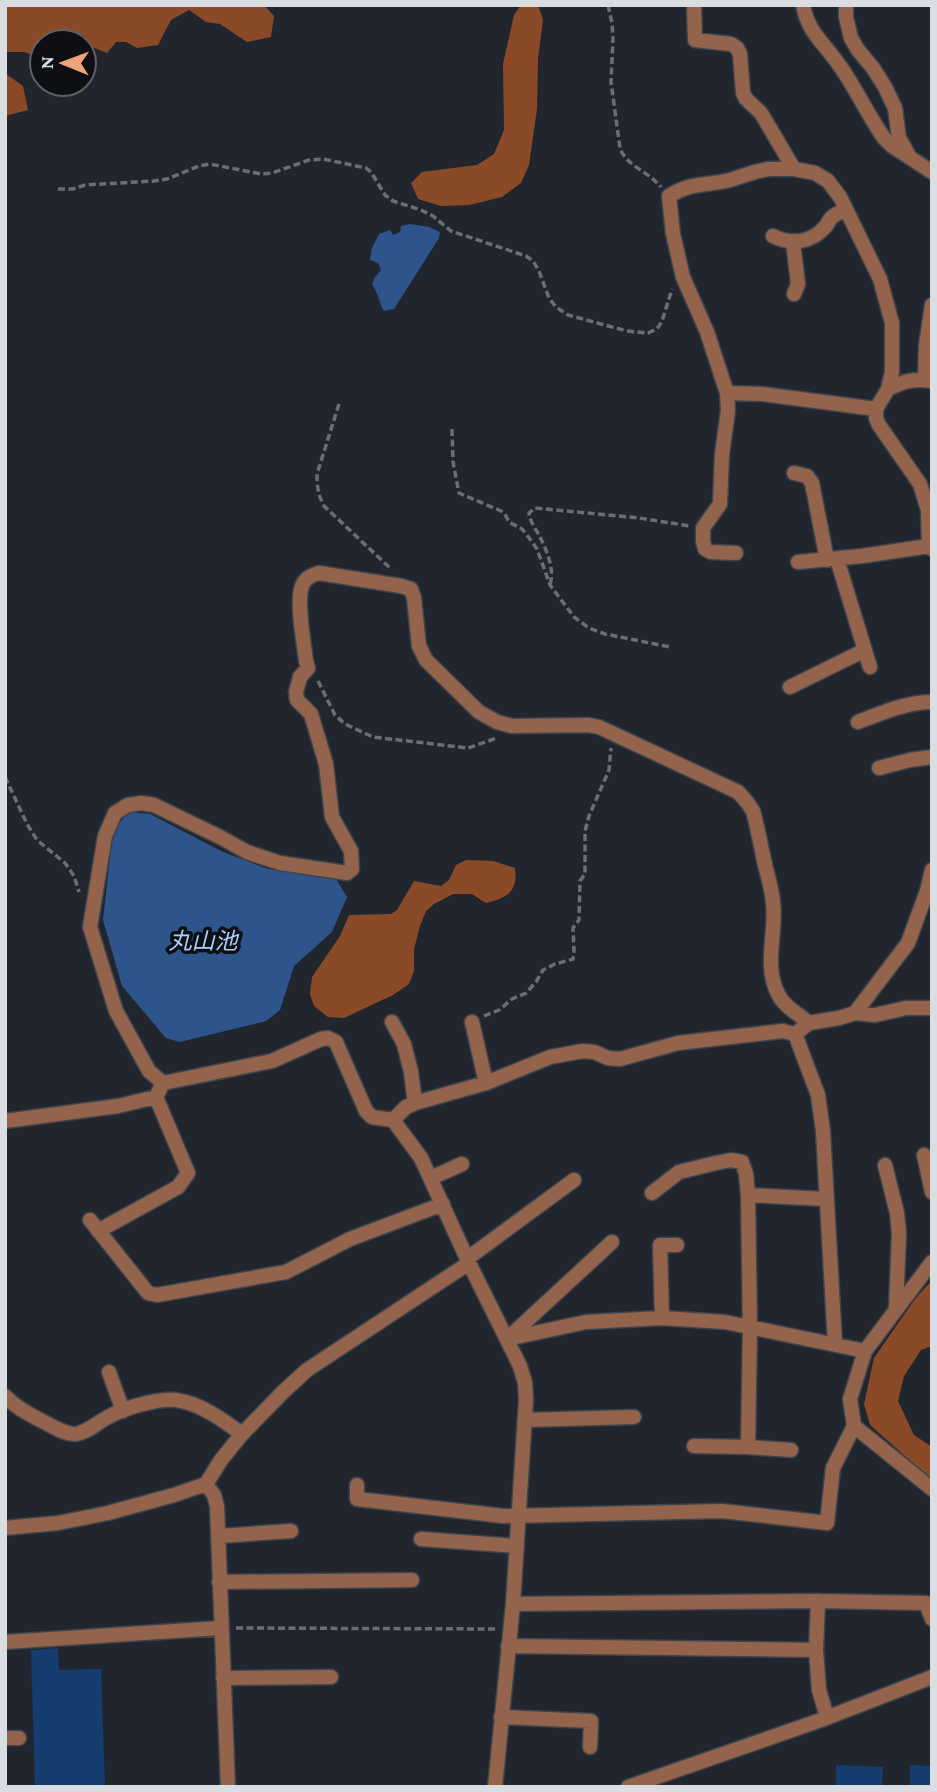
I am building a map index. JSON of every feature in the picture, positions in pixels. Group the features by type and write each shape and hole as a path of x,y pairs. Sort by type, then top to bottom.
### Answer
{"street":[{"path":"694,5 695,40 731,44 737,48 740,54 743,93 761,113 794,169"},
{"path":"803,5 806,19 816,37 837,61 879,131 892,146 932,172"},
{"path":"846,5 851,38 886,87 895,108 899,138 910,157"},
{"path":"736,553 711,552 705,549 702,541 703,527 720,505 722,454 728,411 727,393 707,332 684,277 673,234 669,196 680,189 731,180 754,171 794,169 815,173 828,181 840,197 880,279 892,324 892,372 888,389 876,409 876,418 920,484 928,510 931,547 798,562"},
{"path":"774,236 793,242 803,241 824,229 832,217 846,209"},
{"path":"793,242 798,284 794,293"},
{"path":"888,389 904,381 928,381 926,345 932,305"},
{"path":"727,393 762,394 876,409"},
{"path":"794,473 807,476 812,483 832,559 870,667"},
{"path":"163,1083 149,1071 116,1012 90,927 105,836 116,813 128,805 141,803 154,805 247,852 280,863 347,873 352,869 351,851 329,807 326,765 312,714 297,699 296,692 300,677 308,668 300,599 302,587 306,578 319,573 411,589 419,646 426,660 479,712 497,722 512,726 588,724 737,792 753,811 773,901 771,973 776,991 785,1006 809,1023"},
{"path":"790,687 864,650"},
{"path":"858,722 900,706 932,702"},
{"path":"879,768 932,757"},
{"path":"855,1013 908,943 932,870"},
{"path":"794,1034 809,1023 855,1013 875,1015 906,1008 932,1008"},
{"path":"472,1021 486,1083"},
{"path":"392,1022 404,1044 415,1102"},
{"path":"393,1120 415,1102 486,1083 550,1058 583,1051 620,1059 678,1043 783,1031 794,1034"},
{"path":"794,1034 818,1095 824,1131 835,1344"},
{"path":"163,1083 272,1061 321,1039 328,1038 335,1042 366,1111 372,1117 393,1120 421,1158 520,1366 525,1383 525,1420 513,1604 495,1787"},
{"path":"163,1083 156,1097 188,1173 177,1187 94,1226 148,1293 157,1295 286,1272 351,1239 443,1204"},
{"path":"5,1121 118,1106 156,1097"},
{"path":"924,1155 932,1192"},
{"path":"652,1193 679,1172 731,1160 742,1162 748,1195 748,1447"},
{"path":"431,1178 462,1164"},
{"path":"885,1165 897,1213 899,1234 896,1308"},
{"path":"5,1528 58,1523 108,1513 206,1484 242,1434 307,1370 469,1261 574,1180"},
{"path":"748,1195 826,1199"},
{"path":"507,1339 612,1242"},
{"path":"662,1318 660,1245 677,1245"},
{"path":"357,1485 357,1499 422,1500 503,1516 722,1511 827,1523 833,1468 854,1426 850,1399 864,1350 932,1262"},
{"path":"507,1339 586,1322 662,1318 725,1322 864,1350"},
{"path":"109,1372 123,1411"},
{"path":"5,1396 17,1407 65,1433 77,1434 123,1411 158,1401 174,1400 220,1418 242,1434"},
{"path":"525,1420 634,1417"},
{"path":"854,1426 932,1489"},
{"path":"694,1446 790,1450"},
{"path":"206,1484 214,1495 217,1506 228,1787"},
{"path":"219,1536 291,1531"},
{"path":"421,1539 517,1546"},
{"path":"219,1582 412,1580"},
{"path":"513,1604 818,1601 926,1604 932,1619"},
{"path":"818,1601 816,1650 819,1690 827,1717"},
{"path":"5,1642 220,1628"},
{"path":"509,1646 816,1650"},
{"path":"223,1678 331,1677"},
{"path":"628,1787 932,1677"},
{"path":"501,1717 591,1721 590,1747"}],"path":[{"path":"608,5 613,38 611,82 622,155 654,178 669,196"},
{"path":"58,190 85,185 167,179 210,164 261,174 272,173 309,160 323,159 366,168 385,195 393,201 433,216 451,231 526,256 540,271 549,298 568,315 627,331 648,333 657,329 670,294 684,277"},
{"path":"339,404 317,474 319,498 324,506 390,568"},
{"path":"452,429 453,462 459,493 500,511 509,522 522,529 537,549 550,585 574,617 589,628 605,634 670,647"},
{"path":"550,585 552,578 541,538 530,520 529,513 535,508 703,527"},
{"path":"308,668 316,676 335,715 345,724 373,737 468,748 505,735 512,726"},
{"path":"472,1021 499,1010 512,999 526,993 543,970 573,959 573,928 579,920 580,881 585,874 585,831 609,770 612,734"},
{"path":"5,777 37,840 65,863 74,876 82,902"},
{"path":"220,1628 510,1629"}],"shaded area":[{"path":"5,5 264,5 274,16 271,37 247,42 220,24 206,22 189,10 171,20 158,45 137,48 126,42 116,42 107,53 98,49 98,28 28,28 28,53 5,52"},
{"path":"521,5 538,5 543,20 538,58 537,109 529,165 521,183 502,197 469,205 441,206 418,199 411,183 422,172 477,165 494,154 504,130 503,64 514,15"},
{"path":"5,68 6,74 23,86 28,110 5,116"},
{"path":"466,860 493,861 515,868 513,888 506,896 486,903 472,894 453,894 426,911 414,949 414,971 409,984 393,995 344,1018 328,1017 314,1006 310,994 312,977 340,936 349,915 391,914 397,910 414,881 441,886 449,880 456,865"},
{"path":"932,1280 932,1346 921,1350 904,1376 898,1401 914,1435 932,1447 932,1480 870,1425 864,1404 874,1358 915,1299"}],"water":[{"path":"410,224 440,232 439,238 394,309 384,311 372,284 381,270 378,263 370,260 372,248 379,234 390,230 393,235 400,232 401,226"},
{"name":"丸山池","path":"129,812 150,814 223,852 268,869 336,879 347,897 332,932 294,966 280,1010 266,1021 180,1042 166,1038 122,986 103,920 113,830"}],"building":[{"path":"58,1648 59,1670 101,1669 105,1787 35,1787 31,1650"},
{"path":"836,1765 883,1767 882,1787 836,1787"},
{"path":"910,1765 932,1766 932,1787 910,1787"}]}
